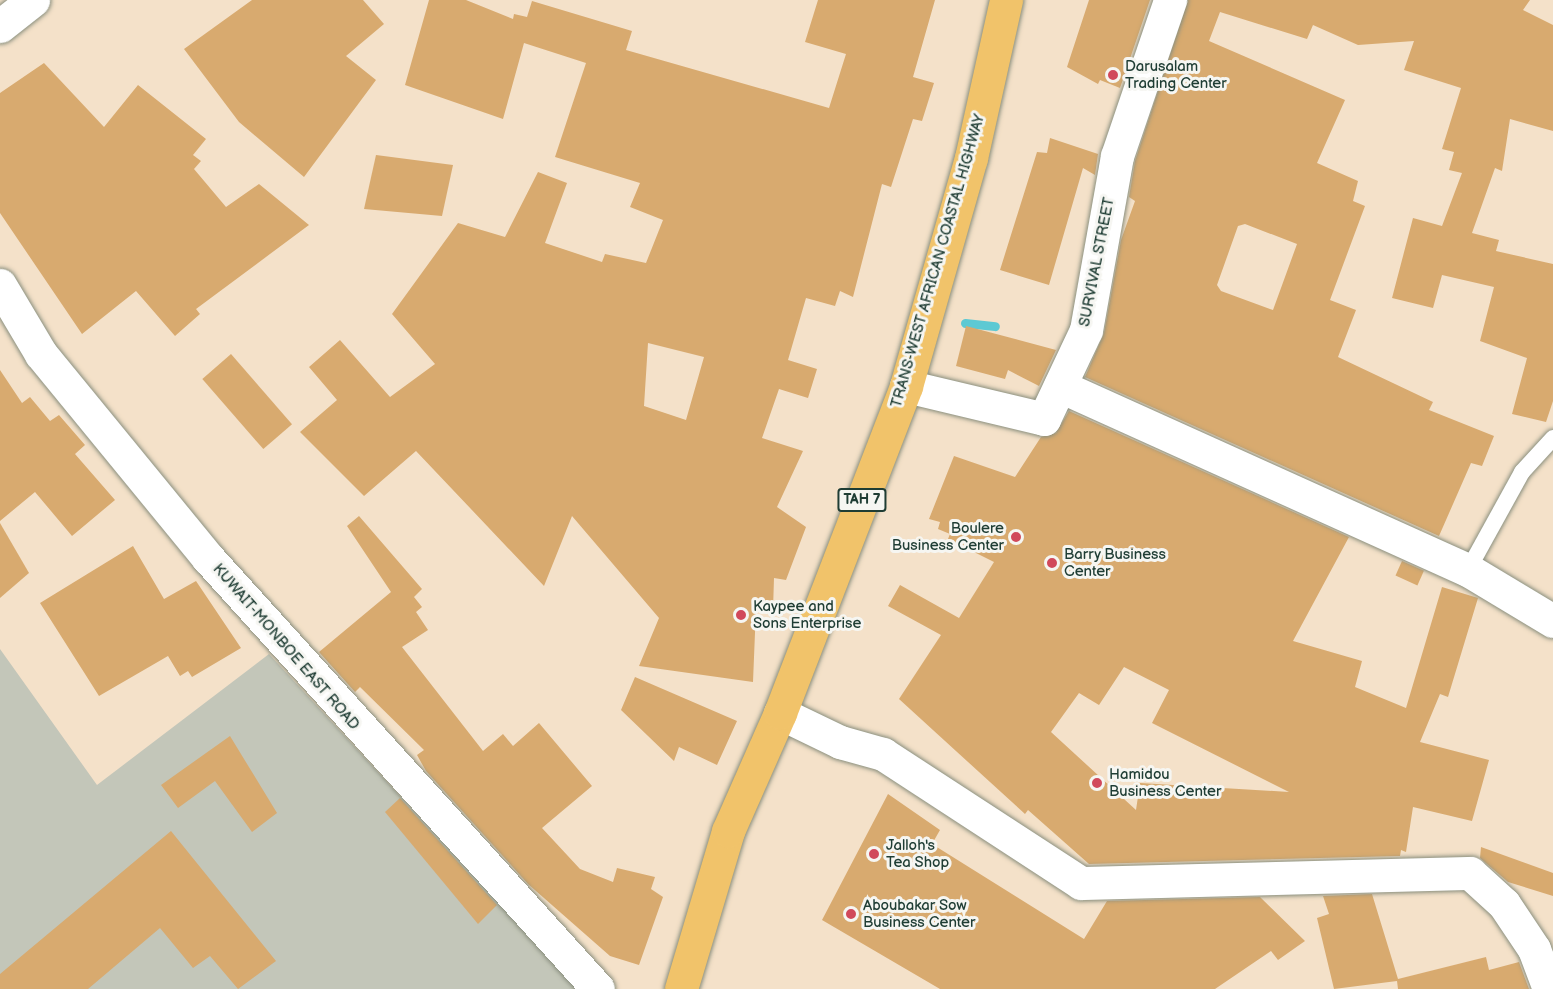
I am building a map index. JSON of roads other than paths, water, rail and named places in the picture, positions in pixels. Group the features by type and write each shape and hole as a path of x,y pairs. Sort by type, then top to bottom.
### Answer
{"highway":[{"name":"TRANS-WEST AFRICAN COASTAL HIGHWAY","path":"681,989 728,831 780,713 906,386 971,158 1006,0"}],"street":[{"path":"0,26 33,0"},
{"name":"SURVIVAL STREET","path":"906,386 1044,419 1086,330 1117,156 1170,0"},
{"name":"KUWAIT-MONBOE EAST ROAD","path":"0,285 41,354 208,558 598,989"},
{"path":"1060,386 1468,570 1553,621"},
{"path":"780,713 840,742 883,754 1081,883 1470,873 1504,904 1534,949 1549,989"}],"lane":[{"path":"1468,570 1522,472 1553,438"}],"waterway":[{"path":"965,323 995,326"}],"place":[{"name":"Darusalam Trading Center","path":"1113,75"},
{"name":"Boulere Business Center","path":"1016,537"},
{"name":"Barry Business Center","path":"1052,563"},
{"name":"Kaypee and Sons Enterprise","path":"741,615"},
{"name":"Hamidou Business Center","path":"1097,783"},
{"name":"Jalloh's Tea Shop","path":"874,854"},
{"name":"Aboubakar Sow Business Center","path":"851,914"}]}
